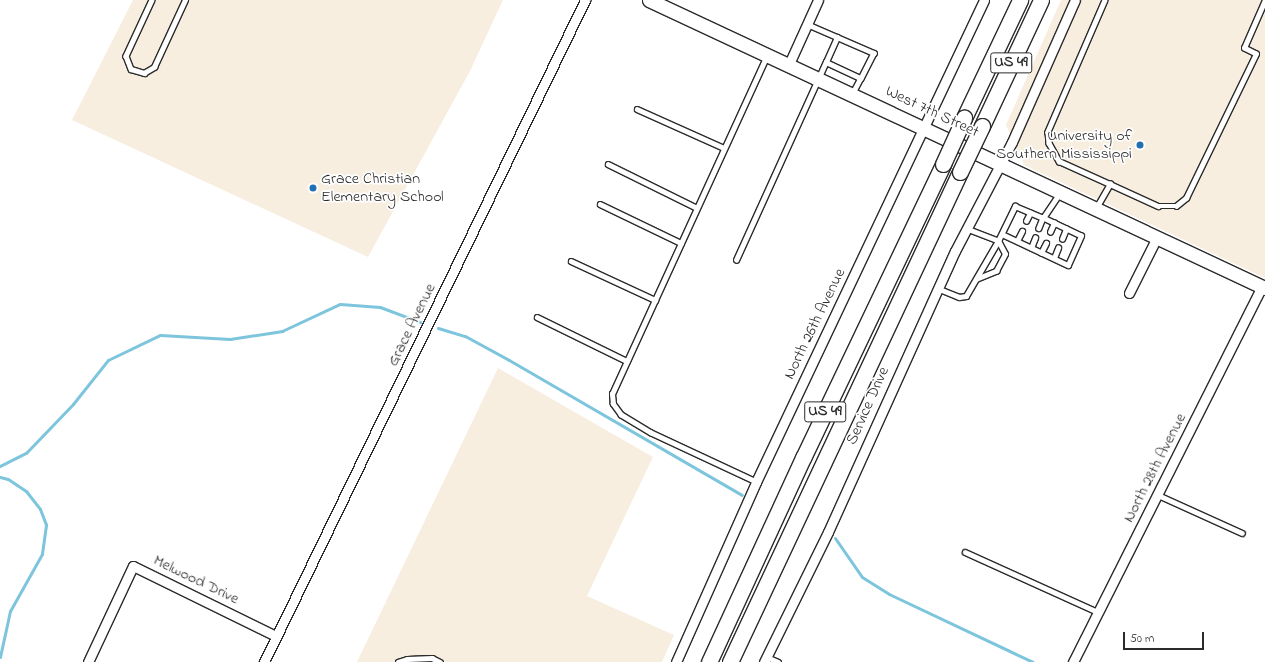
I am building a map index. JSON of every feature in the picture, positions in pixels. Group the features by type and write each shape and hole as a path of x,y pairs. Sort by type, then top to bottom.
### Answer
{"main road":[{"name":"West 7th Street","path":"649,0 853,93 1264,287"},
{"name":"US 49","path":"709,662 803,458 944,164 1020,0"},
{"name":"US 49","path":"730,662 1041,0"}],"street":[{"name":"Grace Avenue","path":"264,662 584,0"},
{"path":"789,64 818,0"},
{"name":"North 26th Avenue","path":"676,662 756,482 899,183 923,127 984,0"},
{"name":"Service Drive","path":"765,659 828,532 937,288 1002,163 1075,0"},
{"path":"1129,293 1157,237"},
{"name":"North 28th Avenue","path":"1073,662 1264,287"},
{"name":"Melwood Drive","path":"88,662 133,566 276,636"}],"lane":[{"path":"152,0 126,56 132,68 144,73 154,67 185,0"},
{"path":"1105,0 1048,132 1049,143 1059,160 1158,206 1176,206 1186,198 1256,54 1244,48 1265,0"},
{"path":"807,24 874,53 853,93"},
{"path":"736,260 820,78 837,37"},
{"path":"756,482 651,433 621,415 613,404 612,394 768,54"},
{"path":"826,62 861,78"},
{"path":"636,109 724,148"},
{"path":"608,164 697,208"},
{"path":"1096,208 1110,184"},
{"path":"1039,228 1043,218 1061,191"},
{"path":"600,204 681,243"},
{"path":"937,288 959,297 966,296 1002,234 1014,206 1081,236 1068,265 1002,234"},
{"path":"1026,221 1030,213"},
{"path":"1050,232 1054,223"},
{"path":"967,229 998,241 1004,254 996,271 976,279"},
{"path":"1062,239 1066,229"},
{"path":"1016,241 1022,231"},
{"path":"1031,248 1035,238"},
{"path":"1041,253 1046,243"},
{"path":"1054,258 1058,248"},
{"path":"571,261 655,300"},
{"path":"537,317 627,361"},
{"path":"1158,495 1242,533"},
{"path":"965,552 1098,612"},
{"path":"398,662 407,659 432,658 440,662"},
{"path":"765,659 778,662"}],"shaded area":[{"name":"Grace Christian Elementary School","path":"133,0 503,0 470,71 368,257 72,120"},
{"name":"University of Southern Mississippi","path":"1061,0 1265,0 1265,278 1024,165 1006,125"},
{"path":"498,368 653,457 587,596 674,635 662,662 357,662"}],"waterway":[{"path":"0,466 26,453 73,404 108,360 160,335 230,339 282,331 340,304 380,307 420,322"},
{"path":"438,328 465,336 509,360 742,495"},
{"path":"0,477 8,479 26,491 40,509 46,525 42,554 10,611 0,657"},
{"path":"835,538 862,577 889,594 1033,662"}],"place":[{"name":"University of Southern Mississippi","path":"1140,145"},
{"name":"Grace Christian Elementary School","path":"313,188"}]}
